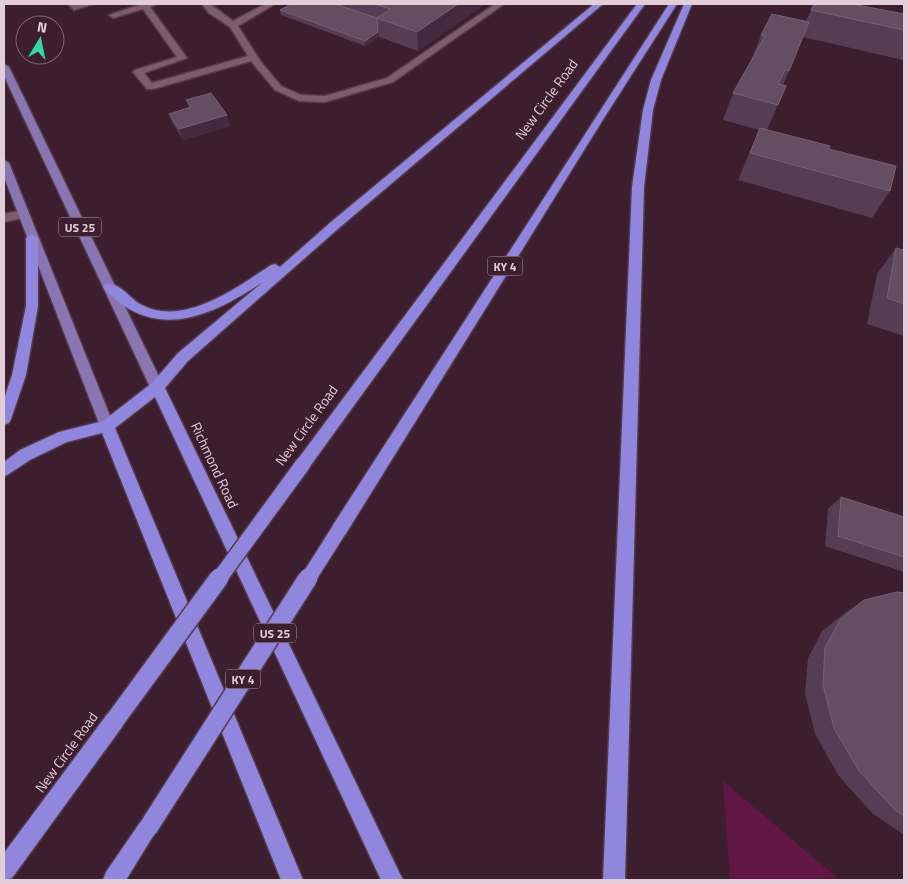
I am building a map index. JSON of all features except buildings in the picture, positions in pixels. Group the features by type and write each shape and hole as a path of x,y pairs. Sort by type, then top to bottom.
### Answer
{"highway":[{"path":"4,470 25,455 64,436 107,426 157,386 182,357 335,225 599,4"},
{"name":"New Circle Road","path":"4,870 641,4"},
{"name":"KY 4","path":"114,880 339,530 593,126 673,4"},
{"path":"614,880 638,187 648,110 656,80 688,4"},
{"path":"109,287 137,308 147,312 160,315 193,312 216,304 246,289 335,225"},
{"path":"4,419 19,375 32,306 32,238"},
{"name":"Richmond Road","path":"157,386 392,880"},
{"path":"107,426 292,880"}],"main road":[{"name":"Richmond Road","path":"5,75 157,386"},
{"path":"4,167 107,426"}],"lane":[{"path":"73,6 88,4"},
{"path":"206,4 212,11 233,25 253,57 278,88 299,98 325,99 390,80 500,4"},
{"path":"233,25 271,4"},
{"path":"112,15 149,5 182,58 138,72 150,87 253,57"},
{"path":"4,218 22,214"}],"shaded area":[{"path":"723,781 840,880 730,880"}]}
